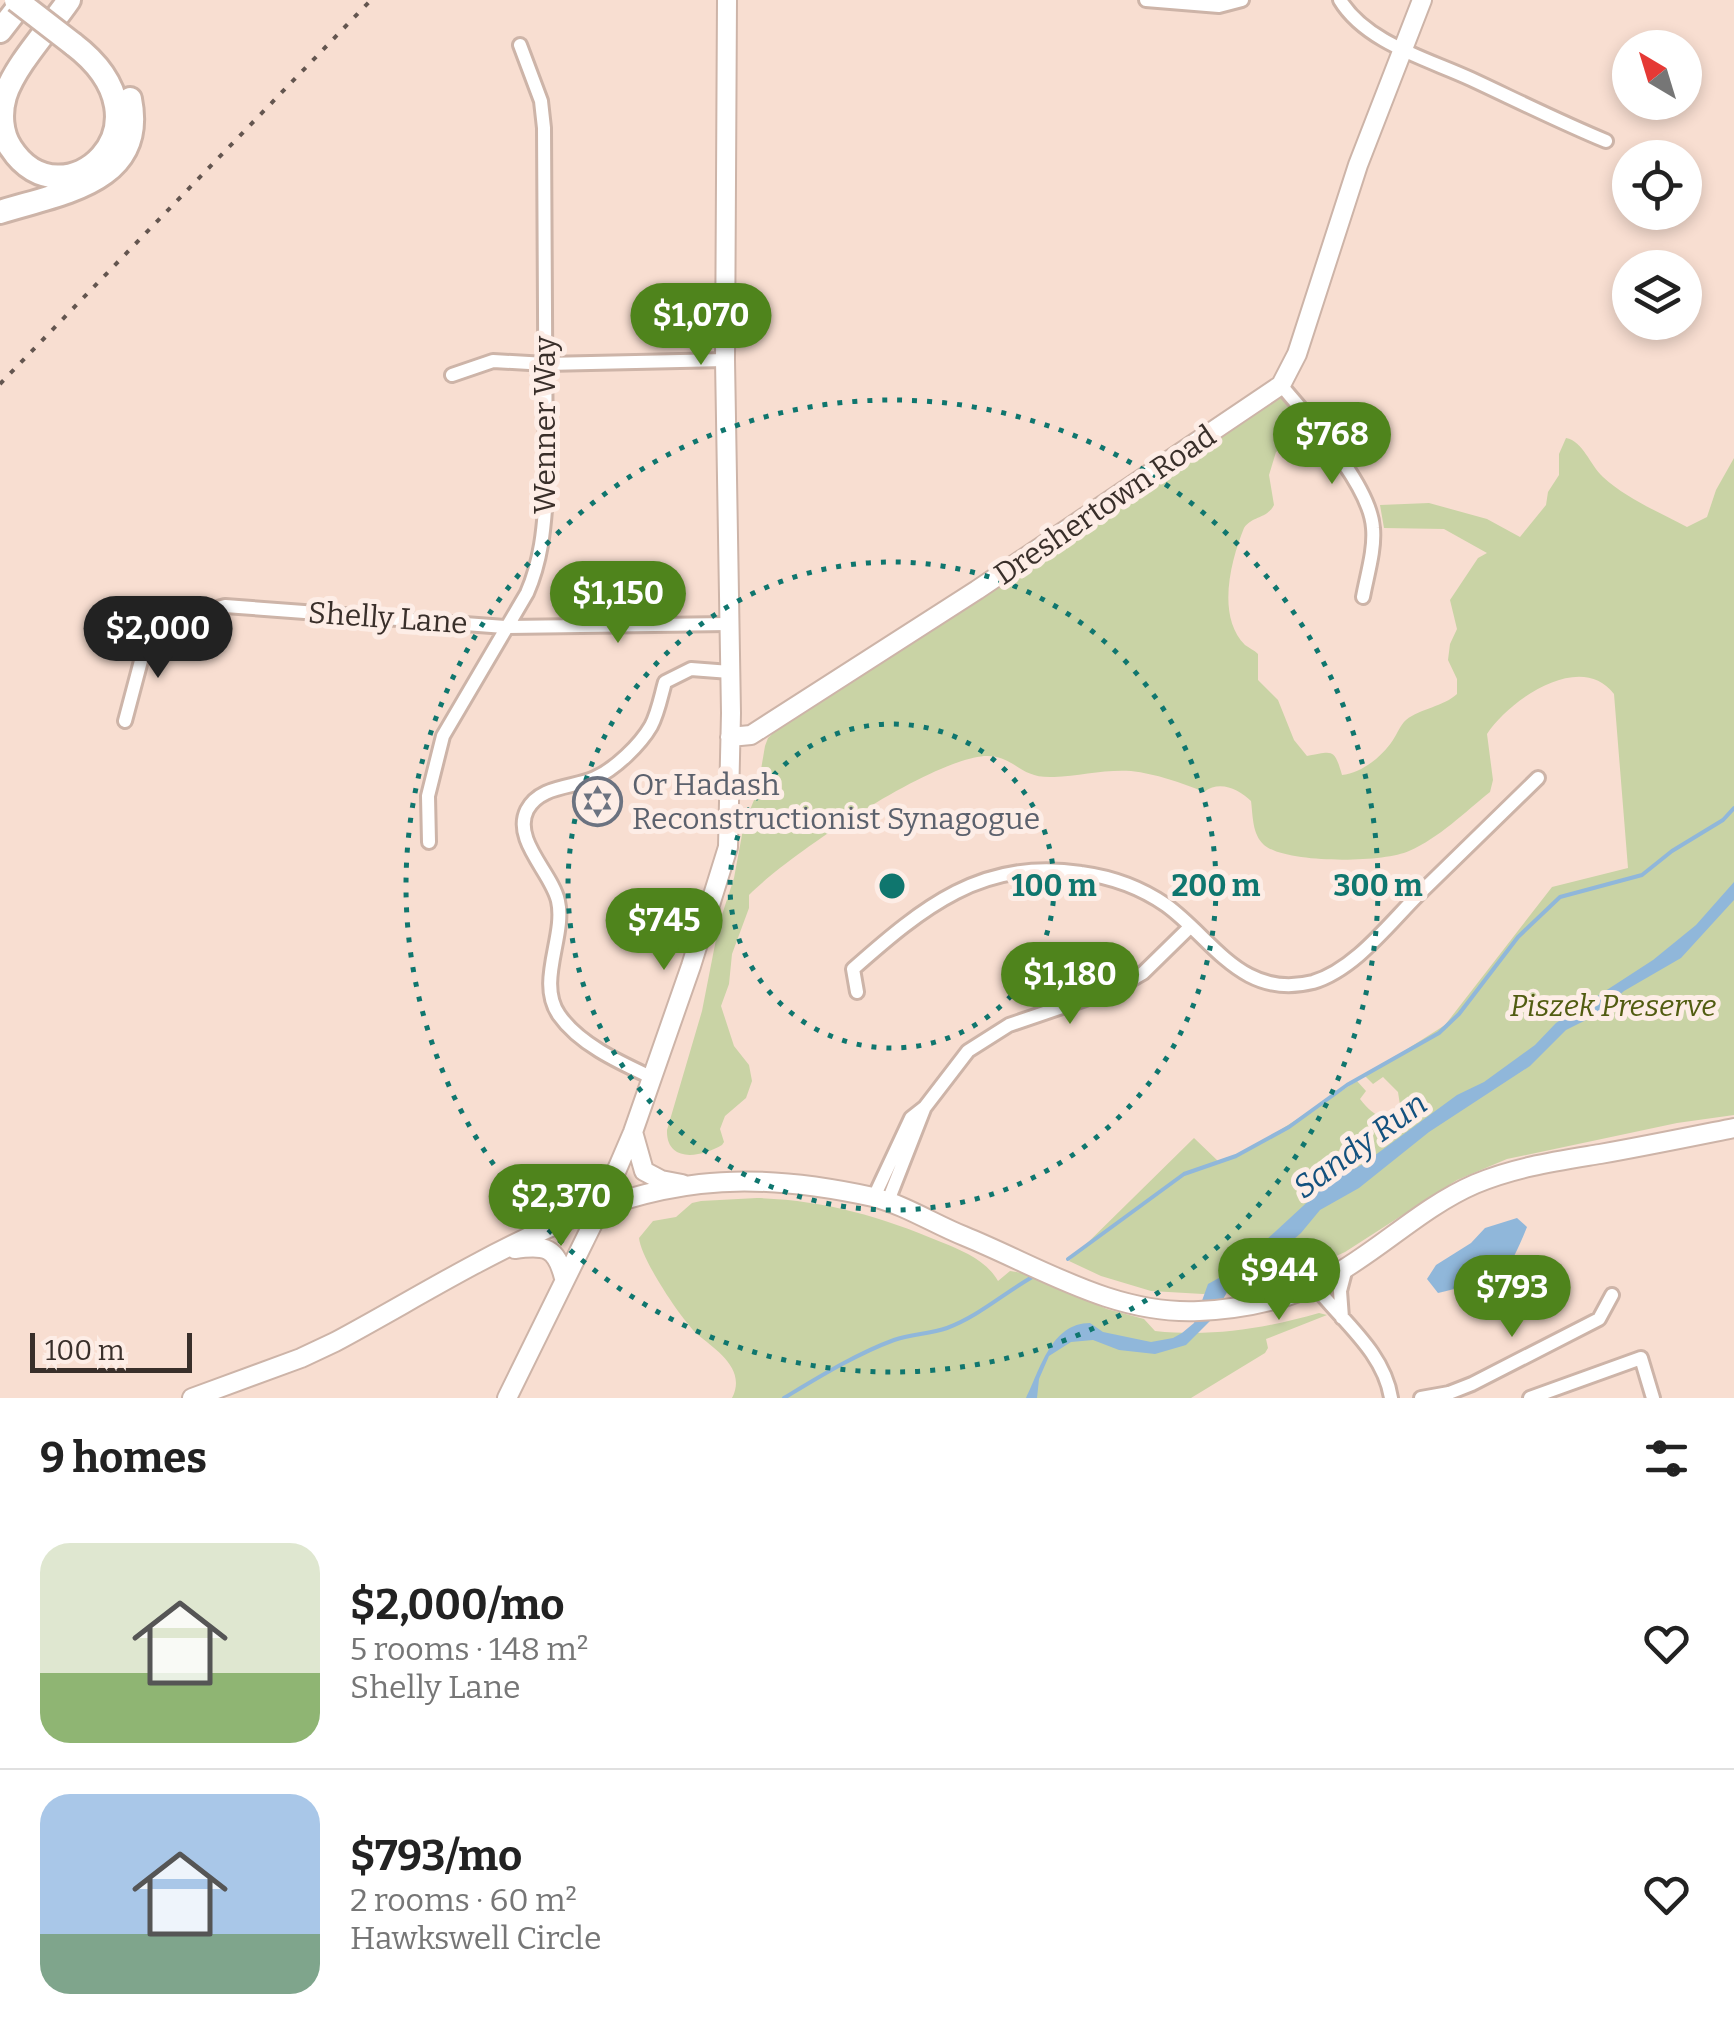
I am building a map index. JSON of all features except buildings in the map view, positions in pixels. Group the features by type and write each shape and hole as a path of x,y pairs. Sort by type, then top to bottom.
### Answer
{"highway":[{"path":"0,212 80,188 108,172 125,152 134,116 128,90 109,58 16,0"},
{"path":"0,31 24,0"},
{"path":"38,0 77,39 105,76 113,93 118,122 110,148 92,166 63,176 28,166 12,150 5,138 2,108 12,81 69,0"},
{"path":"0,72 56,0"}],"street":[{"path":"507,1398 600,1209 633,1132 724,864 730,767 725,360 728,0"},
{"path":"1146,0 1220,6 1242,0"},
{"path":"1340,0 1354,19 1404,50 1606,141"},
{"path":"1362,597 1373,540 1367,505 1326,440 1281,386 1297,354 1358,166 1422,0"},
{"name":"Wenner Way","path":"429,842 428,796 443,736 535,575 544,530 544,128 541,100 520,44"},
{"path":"452,374 493,361 546,364 725,360"},
{"name":"Dreshertown Road","path":"730,738 750,735 993,580 1281,386"},
{"name":"Shelly Lane","path":"125,721 154,626 225,606 505,627 728,624"},
{"path":"654,1078 602,1054 568,1025 555,1007 558,902 526,839 526,811 549,792 592,780 624,756 652,725 665,682 690,669 730,672"},
{"path":"730,767 750,735"},
{"path":"857,992 853,969 909,919 963,886 1007,872 1056,868 1136,887 1167,906 1228,965 1250,976 1296,985 1318,980 1360,952 1538,778"},
{"path":"881,1200 925,1107 968,1052 1009,1025 1115,989 1144,973 1190,927"},
{"path":"192,1398 318,1350 556,1224 688,1185 787,1184 881,1200 1019,1258 1072,1286 1133,1306 1195,1312 1268,1302 1314,1285 1456,1194 1495,1176 1734,1128"},
{"path":"633,1132 644,1171 660,1180 688,1185"},
{"path":"504,1250 534,1246 548,1249 559,1260 564,1278"},
{"path":"1342,1318 1340,1291 1346,1268"},
{"path":"1314,1285 1386,1373 1391,1398"},
{"path":"1421,1398 1450,1394 1599,1319 1612,1295"},
{"path":"1530,1398 1640,1358 1653,1398"}],"green space":[{"name":"Piszek Preserve","path":"1279,394 1288,400 1304,432 1276,452 1269,475 1274,505 1244,528 1231,571 1231,619 1245,645 1258,654 1258,680 1278,700 1294,740 1307,756 1334,756 1342,775 1377,758 1406,720 1457,694 1457,679 1448,660 1457,629 1450,600 1478,558 1487,553 1444,529 1384,528 1380,505 1429,503 1487,519 1520,537 1546,505 1548,492 1559,475 1559,454 1566,438 1577,444 1612,485 1687,527 1707,517 1716,490 1734,458 1734,1115 1507,1159 1457,1180 1345,1252 1254,1288 1203,1294 1151,1291 1101,1276 1069,1261 1194,1138 1219,1162 1241,1155 1357,1081 1366,1091 1360,1099 1374,1113 1384,1117 1395,1112 1400,1105 1398,1092 1383,1077 1373,1084 1365,1076 1445,1025 1552,887 1628,868 1614,694 1600,682 1583,677 1546,685 1511,707 1487,734 1493,780 1490,792 1431,839 1409,851 1378,858 1335,860 1275,851 1260,841 1251,801 1240,793 1222,786 1204,792 1131,771 1042,777 1003,759 984,756 929,774 896,791 827,834 749,895 749,908 732,954 729,984 721,1006 734,1046 749,1065 752,1081 746,1098 725,1116 720,1129 722,1145 687,1155 672,1148 667,1130 702,1011 719,924 734,878 744,824 757,793 768,738 783,724"},
{"path":"757,1198 828,1206 896,1224 973,1257 998,1281 1010,1271 1022,1273 1107,1309 1144,1319 1155,1331 1217,1332 1319,1313 1327,1315 1266,1339 1265,1353 1191,1398 732,1398 736,1388 733,1369 672,1303 639,1238 653,1221 676,1217 692,1203"}],"water":[{"path":"1734,882 1734,900 1681,958 1624,991 1600,1013 1566,1030 1530,1066 1429,1132 1359,1188 1320,1210 1293,1240 1280,1243 1245,1278 1233,1282 1211,1320 1186,1345 1155,1354 1119,1350 1093,1340 1071,1342 1049,1356 1039,1379 1037,1398 1026,1398 1056,1339 1077,1325 1090,1323 1103,1332 1151,1342 1182,1333 1194,1323 1208,1284 1246,1263 1329,1182 1363,1164 1457,1095 1484,1082 1535,1045 1556,1023 1653,960 1696,925"},
{"path":"1517,1218 1527,1227 1503,1274 1486,1283 1438,1293 1427,1279 1436,1265 1471,1243 1485,1228"}],"waterway":[{"path":"1068,1259 1184,1174 1236,1156 1289,1127 1347,1085 1439,1033 1459,1014 1518,937 1560,897 1642,875 1672,851 1723,820 1734,808"},
{"path":"784,1398 880,1346 959,1323 1034,1276"}],"railway":[{"path":"0,384 371,0"}],"place":[{"name":"Or Hadash Reconstructionist Synagogue","path":"597,802"}],"water label":[{"name":"Sandy Run","path":"1360,1145"}]}
